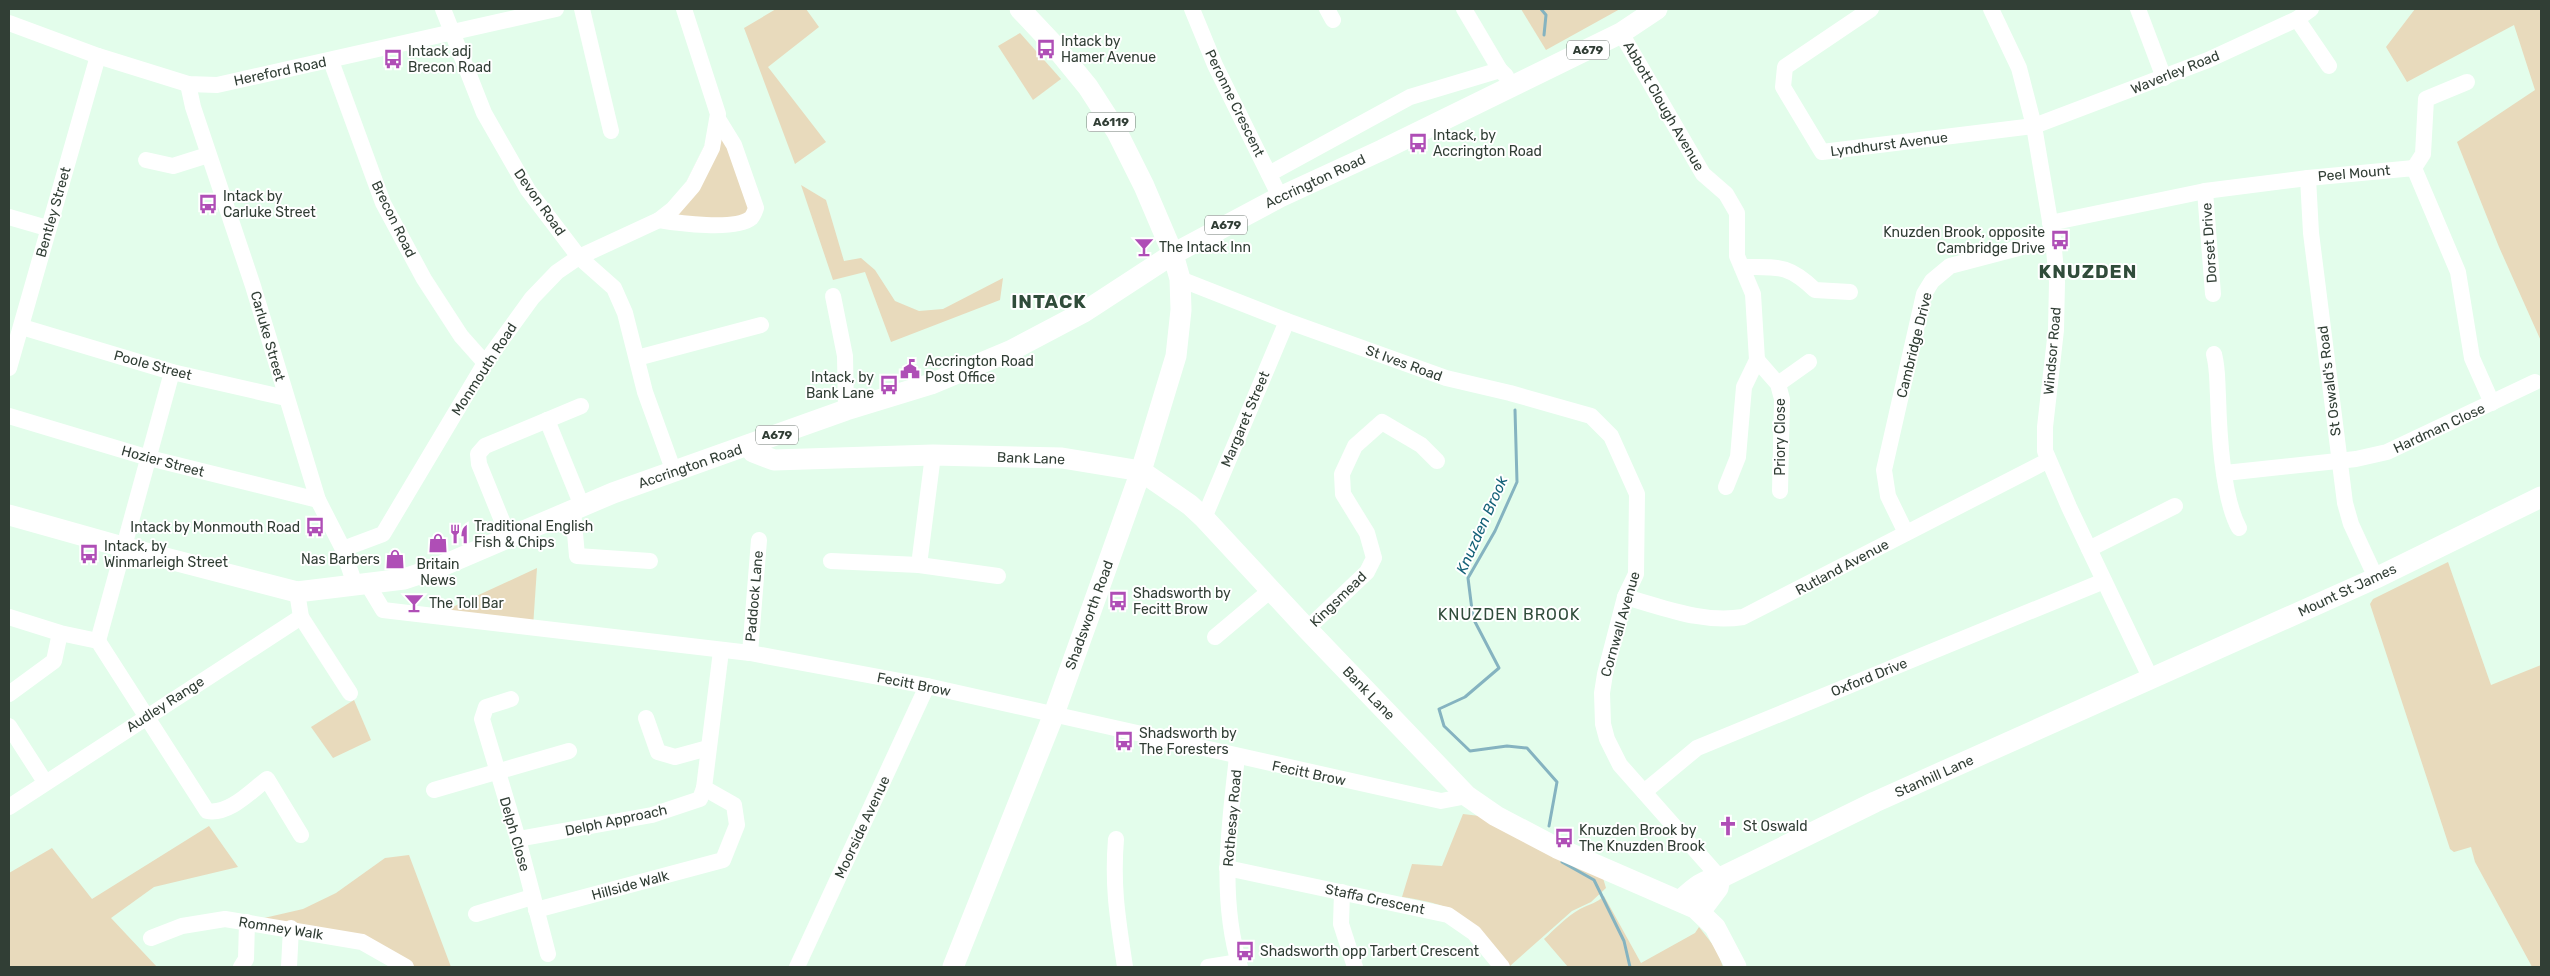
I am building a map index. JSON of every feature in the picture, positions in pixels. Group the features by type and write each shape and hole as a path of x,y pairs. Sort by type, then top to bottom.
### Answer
{"main road":[{"name":"A6119","path":"1020,9 1052,43 1082,80 1117,132 1144,186 1173,254"},
{"name":"Accrington Road","path":"9,515 297,592 404,579 437,568 577,508 846,410 931,384 1010,351 1084,312 1173,254 1280,197 1515,86 1621,33 1657,9"},
{"name":"Shadsworth Road","path":"953,967 1054,714 1141,471 1176,356 1181,310 1180,279 1173,254"},
{"name":"Bank Lane","path":"749,445 753,452 774,460 933,455 1062,458 1141,471 1190,504 1307,630 1467,796"},
{"name":"Mount St James","path":"2151,679 2376,578 2541,498"},
{"name":"Stanhill Lane","path":"1681,900 1701,883 1709,879 1720,878 1875,802 2151,679"},
{"path":"1467,796 1496,816 1557,848 1681,900 1700,912 1715,927 1736,967"},
{"path":"1700,912 1718,888 1720,878"}],"street":[{"name":"Devon Road","path":"443,9 484,112 528,190 579,257 614,288 625,313 645,392 674,472"},
{"name":"Hereford Road","path":"9,23 98,56 188,84 217,85 332,61 453,31 556,9"},
{"path":"582,9 611,131"},
{"name":"Monmouth Road","path":"659,220 692,226 742,223 752,218 756,208 734,145 718,119 684,9"},
{"name":"Peronne Crescent","path":"1192,9 1215,65 1280,197"},
{"path":"1464,9 1500,70 1515,86"},
{"name":"Lyndhurst Avenue","path":"1871,9 1785,67 1783,88 1822,152 2034,126"},
{"name":"Windsor Road","path":"1991,9 2019,68 2034,126 2052,231 2057,282 2056,330 2044,434 2047,460 2151,679"},
{"path":"2138,9 2164,78"},
{"name":"Waverley Road","path":"2034,126 2164,78 2297,19 2311,9"},
{"path":"2297,19 2329,66"},
{"name":"Abbott Clough Avenue","path":"1621,33 1703,174 1726,194 1738,213 1737,256 1753,294 1757,360"},
{"name":"Bentley Street","path":"9,368 22,327 47,228 98,56"},
{"name":"Brecon Road","path":"332,61 383,203 424,280 461,336 484,363"},
{"name":"Accrington Road","path":"1269,174 1410,97 1500,70"},
{"path":"2468,82 2426,99 2423,154 2414,168 2458,272 2472,358 2492,403"},
{"name":"Carluke Street","path":"188,84 192,106 253,286 318,500 361,585"},
{"name":"Monmouth Road","path":"342,549 383,534 484,363 532,298 557,272 579,257 659,220 673,209 693,186 712,148 718,119"},
{"path":"146,160 173,166 208,154"},
{"name":"Peel Mount","path":"2052,231 2205,191 2308,178 2414,168"},
{"name":"St Oswald's Road","path":"2308,178 2312,242 2338,461 2352,524 2376,578"},
{"name":"Dorset Drive","path":"2205,191 2213,294"},
{"path":"9,217 47,228"},
{"name":"Cambridge Drive","path":"1906,533 1888,496 1884,470 1924,294 1932,281 1950,266 2052,231"},
{"path":"1742,267 1779,267 1799,275 1815,290 1850,292"},
{"name":"St Ives Road","path":"1180,279 1287,321 1451,380 1510,393 1591,416 1610,436 1617,452"},
{"path":"833,296 845,356 846,410"},
{"name":"Margaret Street","path":"1204,518 1287,321"},
{"path":"637,358 761,325"},
{"name":"Poole Street","path":"22,327 172,372 286,398"},
{"path":"2221,359 2225,473 2233,518 2239,528"},
{"path":"1726,487 1738,457 1744,386 1757,360"},
{"name":"Priory Close","path":"1757,360 1778,384 1782,399 1780,491"},
{"name":"Priory Close","path":"1778,384 1809,362"},
{"path":"98,641 172,372"},
{"name":"Hardman Close","path":"2225,473 2338,461 2387,452 2535,382"},
{"path":"509,538 479,464 478,454 485,446 581,406"},
{"name":"Hozier Street","path":"9,416 149,458 318,500"},
{"path":"547,420 577,508 577,556 650,560"},
{"name":"Kingsmead","path":"1307,630 1368,572 1374,558 1368,533 1343,494 1342,474 1354,446 1382,422 1421,445 1437,461"},
{"name":"Cornwall Avenue","path":"1617,452 1628,470 1637,494 1636,574 1625,597 1605,674 1601,711 1607,739 1613,753 1631,780 1644,792 1720,878"},
{"path":"919,565 933,455"},
{"name":"Rutland Avenue","path":"1625,597 1694,616 1730,619 1743,617 2047,460"},
{"path":"2089,549 2154,512 2175,506"},
{"name":"Paddock Lane","path":"750,653 758,540"},
{"path":"831,561 919,565 998,576"},
{"name":"Oxford Drive","path":"1644,792 1697,748 2104,580"},
{"name":"Fecitt Brow","path":"361,585 383,610 750,653 927,686 1237,757 1441,801 1467,796"},
{"path":"1215,637 1271,590"},
{"path":"297,592 301,617 350,693"},
{"path":"9,617 60,633 98,641 207,811 218,813 230,807 267,779 301,835"},
{"name":"Audley Range","path":"9,807 147,715 301,617"},
{"path":"9,694 54,661 60,633"},
{"path":"704,788 722,650"},
{"name":"Moorside Avenue","path":"797,967 927,686"},
{"name":"Delph Close","path":"511,699 486,707 482,719 518,839 548,954"},
{"path":"646,718 658,752 675,757 708,748"},
{"path":"9,726 46,782"},
{"path":"434,790 569,751"},
{"name":"Rothesay Road","path":"1237,757 1227,840 1227,868 1229,914 1239,965"},
{"name":"Delph Approach","path":"518,839 652,815 700,799 704,788"},
{"name":"Hillside Walk","path":"534,903 724,860 736,825 734,805 704,788"},
{"path":"1116,839 1114,873 1116,910 1125,967"},
{"name":"Staffa Crescent","path":"1227,868 1448,915 1474,933 1502,967"},
{"path":"1342,892 1341,924 1355,967"},
{"path":"476,914 534,903"},
{"name":"Romney Walk","path":"151,938 191,924 225,919 291,928 362,942 406,967"},
{"path":"241,967 246,959 247,922"},
{"path":"289,967 291,928"},
{"path":"1208,967 1239,965"}],"shaded area":[{"path":"776,9 806,9 819,27 768,67 826,142 795,164 744,28"},
{"path":"1521,9 1620,9 1546,50"},
{"path":"2415,9 2541,9 2541,341 2499,247 2457,142 2535,90 2514,25 2407,82 2386,47"},
{"path":"1020,33 1061,79 1033,100 998,46"},
{"path":"718,119 752,218 659,220 673,209"},
{"path":"801,185 826,200 844,261 861,258 875,270 895,301 919,311 943,309 1003,278 1000,300 891,342 865,272 833,280"},
{"path":"2448,562 2491,685 2541,665 2541,967 2532,967 2475,862 2471,847 2454,852 2450,849 2370,604 2373,599"},
{"path":"537,568 533,627 433,616"},
{"path":"354,700 371,740 333,758 311,727"},
{"path":"1463,814 1488,817 1603,878 1606,888 1591,902 1572,911 1510,966 1475,926 1465,918 1440,905 1402,897 1412,864 1442,866"},
{"path":"209,826 238,867 154,887 111,918 157,967 9,967 9,873 52,848 92,899"},
{"path":"409,855 451,967 406,967 362,942 264,918 303,909 336,893 385,858"},
{"path":"1604,896 1641,963 1695,933 1699,927 1717,950 1723,967 1568,967 1544,939 1570,915"}],"waterway":[{"path":"1541,9 1546,15 1544,35"},
{"name":"Knuzden Brook","path":"1515,410 1517,482 1495,531 1468,578 1473,618 1499,668 1465,697 1439,709 1444,726 1470,751 1507,746 1527,748 1557,782 1549,826"},
{"name":"Knuzden Brook","path":"1562,862 1594,880 1624,941 1630,967"}],"place":[{"name":"Intack by Hamer Avenue","path":"1046,49"},
{"name":"Intack adj Brecon Road","path":"393,59"},
{"name":"Intack, by Accrington Road","path":"1418,143"},
{"name":"Intack by Carluke Street","path":"208,204"},
{"name":"Knuzden Brook, opposite Cambridge Drive","path":"2060,240"},
{"name":"The Intack Inn","path":"1144,247"},
{"name":"Accrington Road Post Office","path":"910,369"},
{"name":"Intack, by Bank Lane","path":"889,385"},
{"name":"Intack by Monmouth Road","path":"315,527"},
{"name":"Traditional English Fish & Chips","path":"459,534"},
{"name":"Britain News","path":"438,543"},
{"name":"Intack, by Winmarleigh Street","path":"89,554"},
{"name":"Nas Barbers","path":"395,559"},
{"name":"Shadsworth by Fecitt Brow","path":"1118,601"},
{"name":"The Toll Bar","path":"414,603"},
{"name":"Shadsworth by The Foresters","path":"1124,741"},
{"name":"St Oswald","path":"1728,826"},
{"name":"Knuzden Brook by The Knuzden Brook","path":"1564,838"},
{"name":"Shadsworth opp Tarbert Crescent","path":"1245,951"}],"district":[{"name":"KNUZDEN","path":"2088,271"},
{"name":"INTACK","path":"1049,301"},
{"name":"KNUZDEN BROOK","path":"1509,614"}]}
